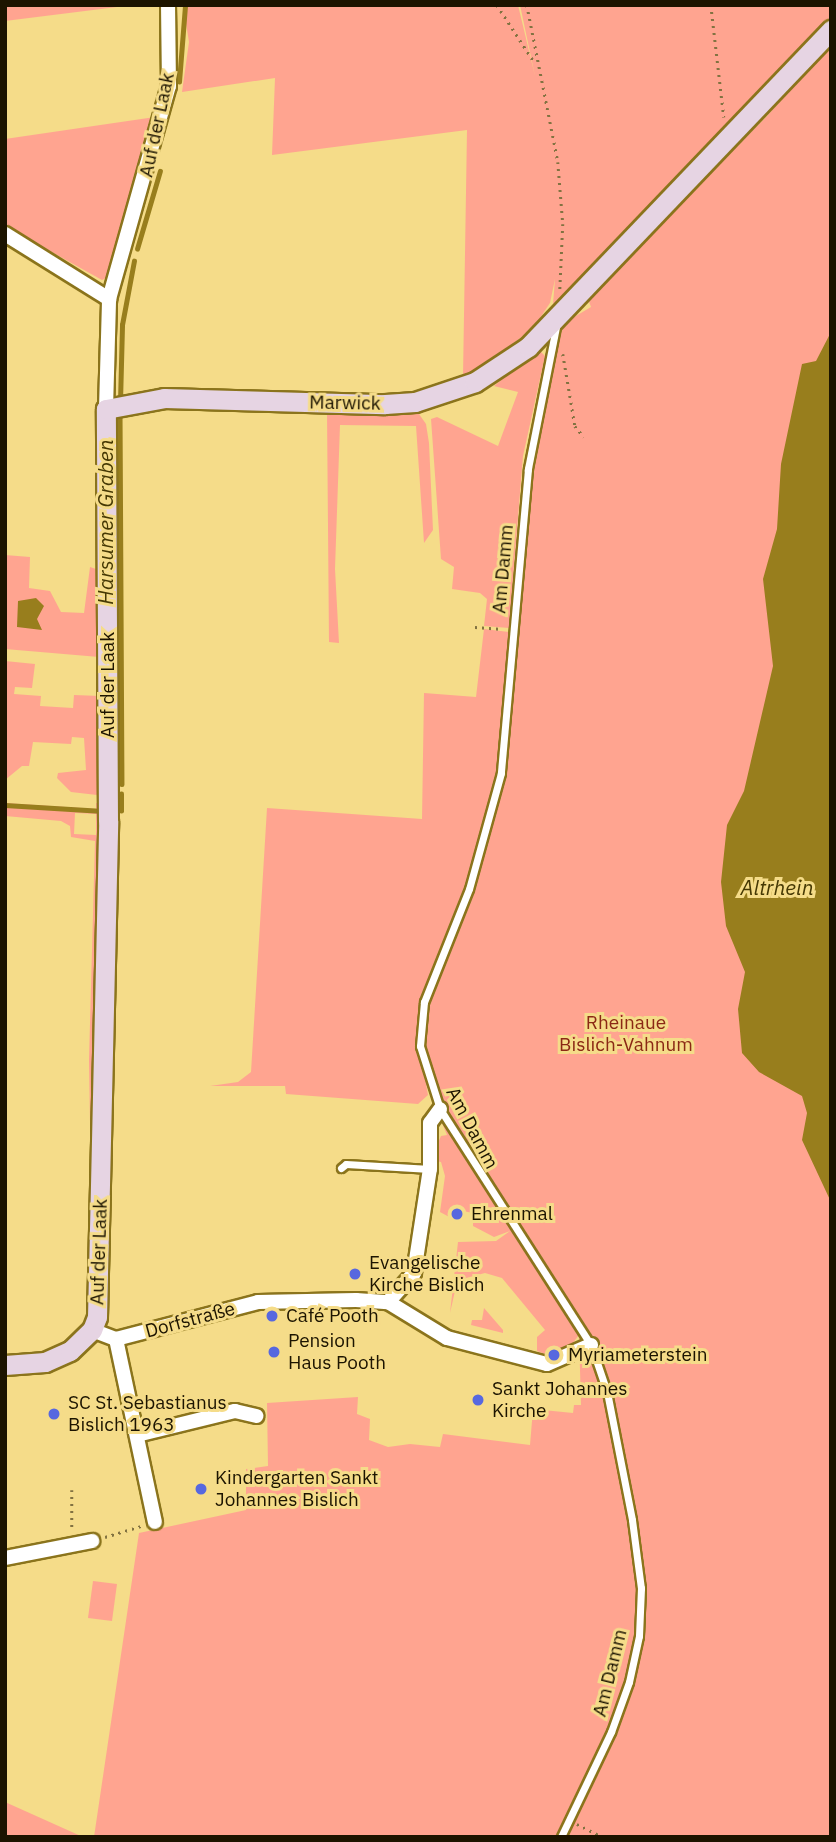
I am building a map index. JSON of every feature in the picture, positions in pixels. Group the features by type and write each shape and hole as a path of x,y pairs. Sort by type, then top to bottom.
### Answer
{"main road":[{"name":"Marwick","path":"106,409 164,398 415,402 454,392 492,373 528,347 831,30"},
{"name":"Auf der Laak","path":"92,1330 100,1245 108,821 106,409"},
{"path":"5,1365 45,1362 70,1351 92,1330"}],"street":[{"name":"Auf der Laak","path":"106,409 109,299 169,86 168,5"},
{"path":"5,234 109,299"},
{"path":"440,1109 430,1123 430,1170 414,1272 388,1302 447,1338 547,1364 591,1345"},
{"name":"Dorfstraße","path":"116,1339 258,1302 388,1302"},
{"path":"92,1330 116,1339 155,1522"},
{"path":"137,1435 235,1411 256,1416"},
{"path":"5,1558 92,1541"}],"lane":[{"name":"Am Damm","path":"558,316 528,469 501,773 469,889 424,1002 420,1046 440,1109 591,1345 607,1392 641,1588 639,1636 629,1682 572,1820 561,1837"},
{"path":"341,1168 346,1164 430,1170"}],"path":[{"path":"497,5 536,64"},
{"path":"527,5 536,64 558,162 563,224 558,316"},
{"path":"711,5 730,138"},
{"path":"565,357 575,426 584,436"},
{"path":"475,627 513,629"},
{"path":"72,1490 69,1521 77,1544"},
{"path":"92,1541 155,1522"},
{"path":"572,1820 602,1837"}],"green space":[{"path":"5,5 133,5 5,21"},
{"path":"183,5 518,5 535,76 520,5 831,5 831,20 662,202 593,270 553,304 555,279 550,303 534,327 489,363 463,377 467,130 272,155 275,78 182,92 189,42"},
{"name":"Rheinaue Bislich-Vahnum","path":"831,45 831,1837 94,1837 139,1533 246,1510 246,1469 268,1466 267,1403 358,1397 357,1414 370,1419 369,1440 388,1447 410,1444 440,1447 443,1434 530,1445 533,1409 573,1413 574,1405 581,1405 579,1335 569,1348 550,1356 537,1351 537,1337 545,1330 502,1278 485,1273 466,1278 455,1291 450,1313 458,1242 496,1241 510,1231 494,1237 473,1226 473,1213 458,1210 455,1220 440,1212 445,1176 441,1162 436,1161 437,1145 441,1136 447,1135 426,1084 428,1095 418,1104 286,1094 285,1086 210,1086 238,1082 251,1072 267,808 422,819 424,693 476,697 484,629 509,632 497,757 524,484 546,354 569,320 591,307 588,299 601,282 767,116"},
{"path":"155,117 106,278 102,280 5,226 5,139"},
{"path":"538,349 545,356 523,456 509,628 484,626 487,599 480,593 452,589 454,567 441,559 431,419 437,417 498,446 518,392 494,386"},
{"path":"327,412 419,414 426,424 429,443 433,530 424,543 416,426 340,425 335,569 339,643 329,642"},
{"path":"5,555 30,557 29,588 50,591 61,612 84,613 90,567 99,570 99,657 5,649"},
{"path":"5,661 35,664 32,688 15,687 14,694 41,696 40,706 73,708 74,695 100,696 97,795 71,792 57,778 58,773 86,770 84,738 72,737 71,744 33,742 29,766 22,766 5,780"},
{"path":"5,803 96,809 96,803 102,804 91,1186 89,1060 95,841 71,837 70,826 61,821 5,816","holes":["75,813 96,814 96,835 74,834"]},
{"path":"484,1308 503,1333 471,1325 472,1320 482,1320"},
{"path":"93,1581 117,1584 112,1621 88,1618"},
{"path":"5,1802 83,1837 5,1837"}],"water":[{"name":"Altrhein","path":"831,332 831,1202 802,1140 807,1113 802,1096 759,1072 742,1053 738,1009 745,972 726,926 721,882 727,825 744,791 773,666 763,579 777,529 781,464 802,364 816,361"},
{"path":"36,598 44,606 37,619 42,630 17,627 18,601"}],"waterway":[{"name":"Harsumer Graben","path":"179,82 185,5"},
{"name":"Harsumer Graben","path":"137,249 160,171"},
{"name":"Harsumer Graben","path":"120,402 122,325 134,261"},
{"name":"Harsumer Graben","path":"120,411 122,784"},
{"name":"Harsumer Graben","path":"112,811 121,811 121,794"},
{"name":"Harsumer Graben","path":"5,805 103,811"}],"place":[{"name":"Ehrenmal","path":"457,1214"},
{"name":"Evangelische Kirche Bislich","path":"355,1274"},
{"name":"Café Pooth","path":"272,1316"},
{"name":"Pension Haus Pooth","path":"274,1352"},
{"name":"Myriameterstein","path":"554,1355"},
{"name":"Sankt Johannes Kirche","path":"478,1400"},
{"name":"SC St. Sebastianus Bislich 1963","path":"54,1414"},
{"name":"Kindergarten Sankt Johannes Bislich","path":"201,1489"}]}
